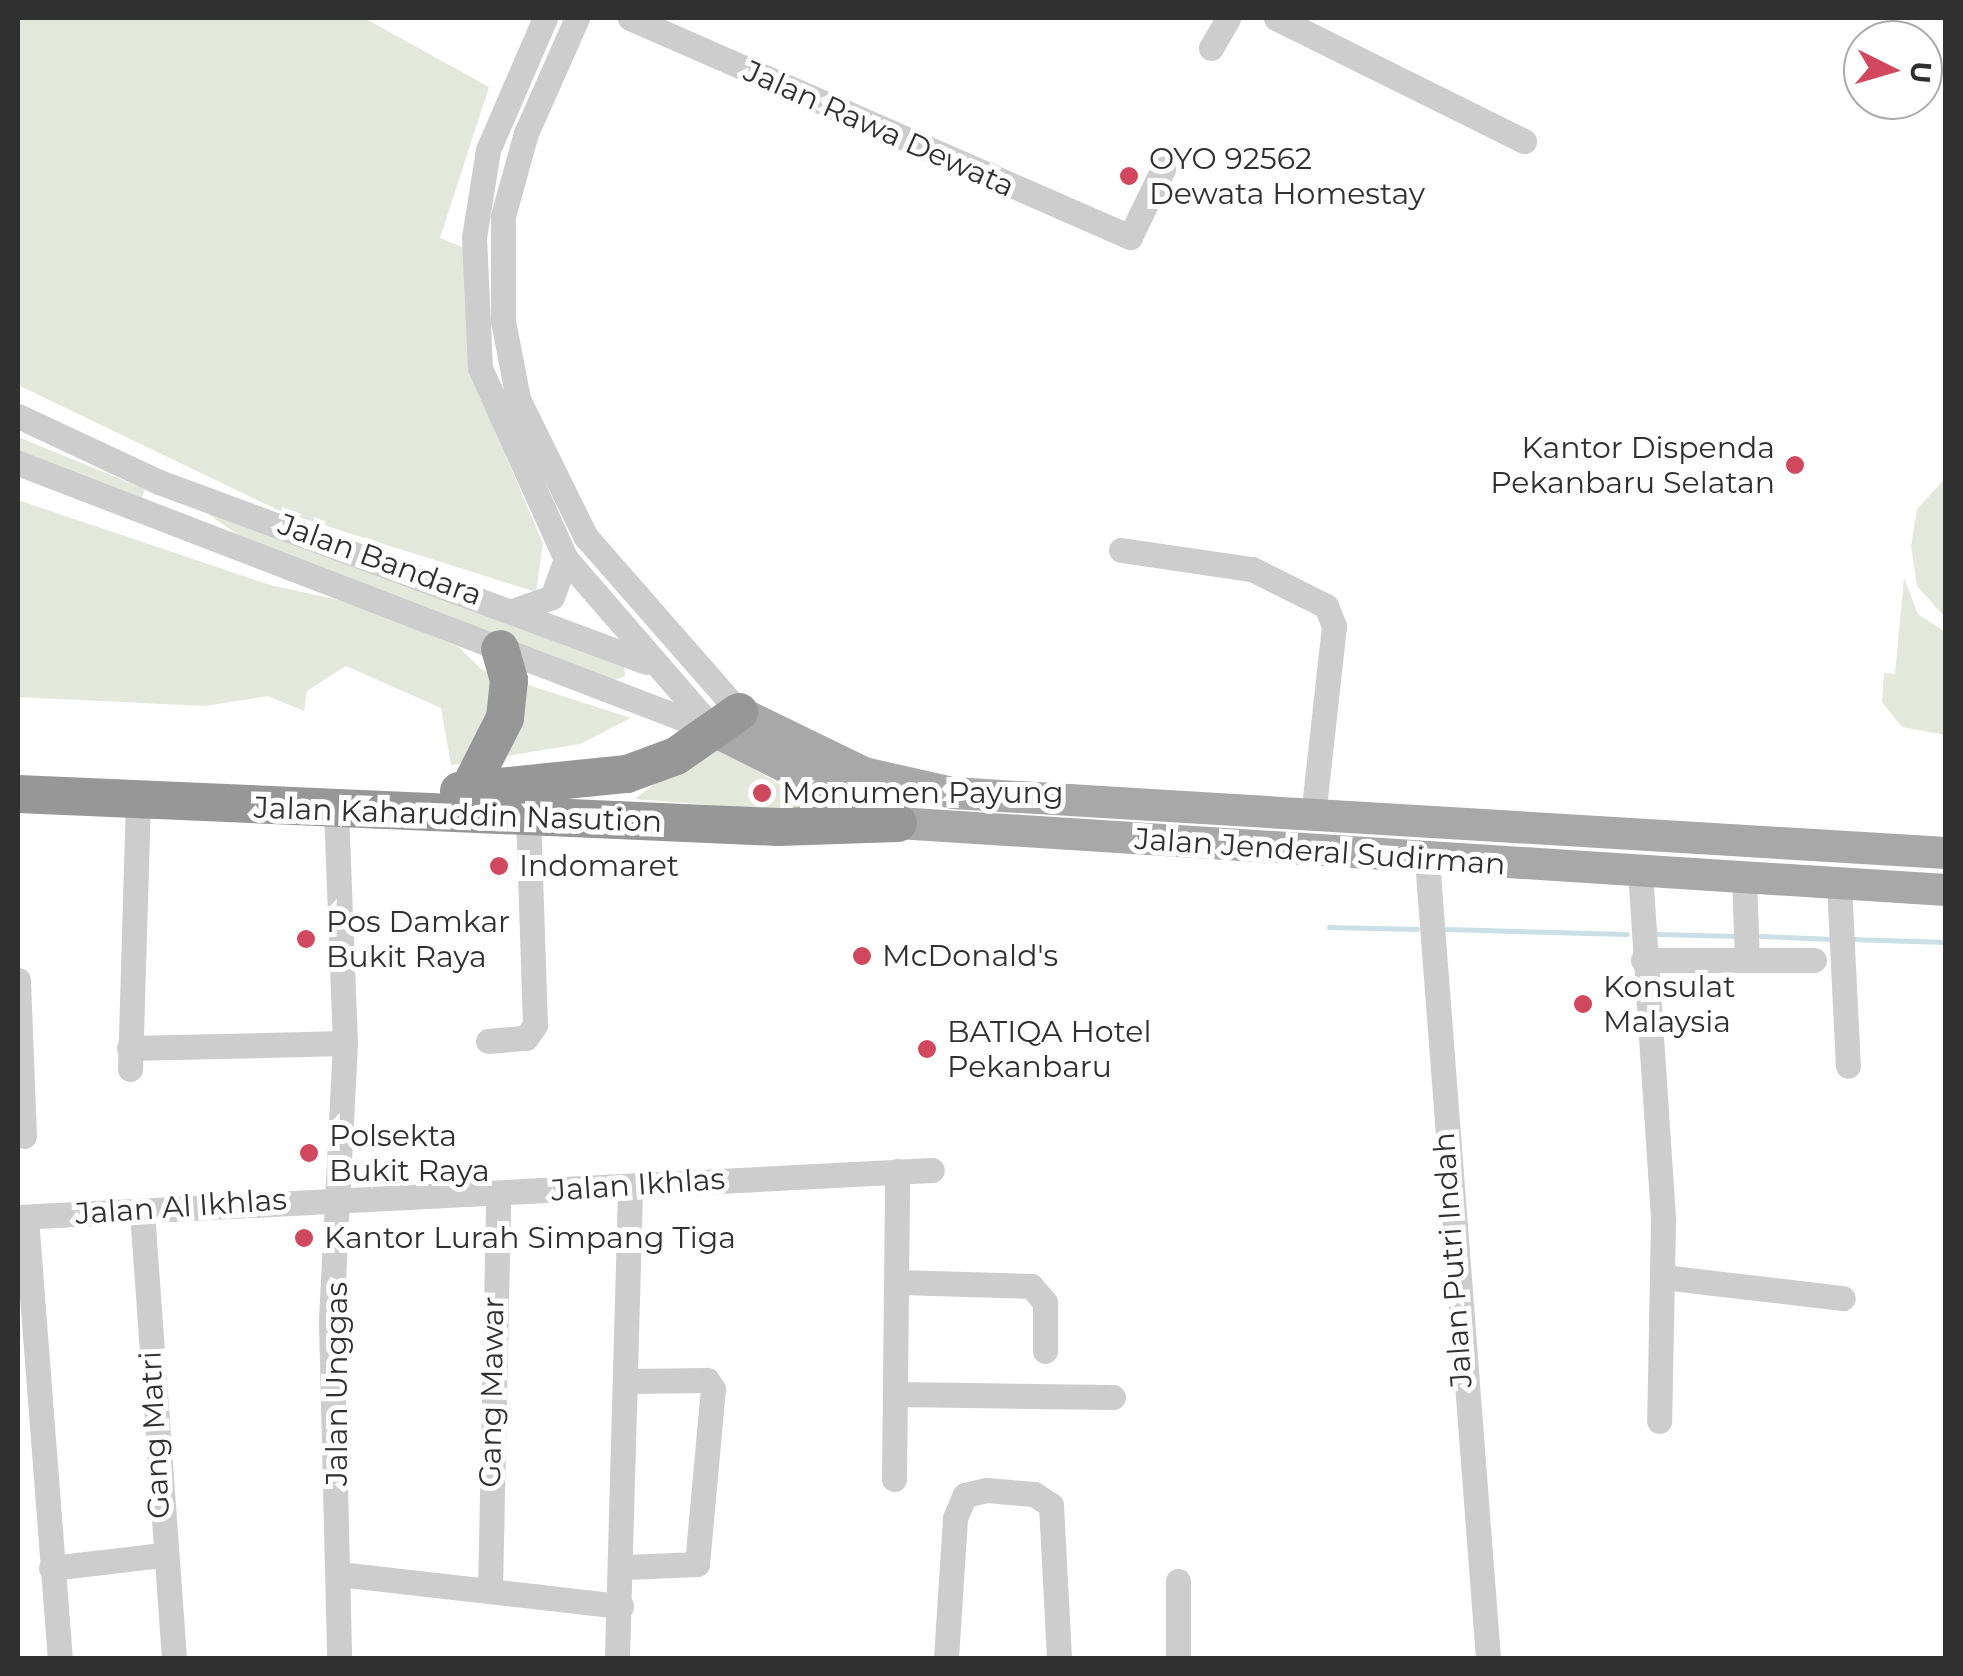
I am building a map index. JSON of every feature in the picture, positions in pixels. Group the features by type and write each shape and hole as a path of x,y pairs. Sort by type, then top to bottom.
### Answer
{"highway":[{"path":"468,791 504,718 509,680 500,650"},
{"name":"Jalan Kaharuddin Nasution","path":"18,794 138,801 269,799 601,781 728,722"},
{"name":"Jalan Kaharuddin Nasution","path":"18,772 336,810 898,823"}],"main road":[{"name":"Jalan Jenderal Sudirman","path":"728,722 864,774 918,788 1946,853"},
{"name":"Jalan Jenderal Sudirman","path":"728,722 898,823 1428,860 1946,890"},
{"path":"1466,862 1470,820"}],"street":[{"path":"545,18 488,150 473,325 494,410 566,559 649,664 728,722"},
{"path":"577,18 526,133 504,216 500,291 518,399 586,537 728,722"},
{"name":"Jalan Rawa Dewata","path":"630,18 1130,238 1162,169"},
{"path":"1211,48 1228,18"},
{"path":"1276,18 1524,141"},
{"name":"Jalan Bandara","path":"18,416 159,482 514,610 649,664"},
{"name":"Jalan Bandara","path":"18,463 148,520 500,650 728,722"},
{"path":"148,520 159,482"},
{"path":"1122,550 1252,569 1326,606 1334,626 1313,815"},
{"path":"514,610 552,597 566,559"},
{"path":"138,801 130,1058 345,1043"},
{"name":"Jalan Unggas","path":"336,810 345,1043 344,1195 332,1323 339,1658"},
{"path":"488,1041 526,1038 535,1025 528,815"},
{"name":"Jalan Putri Indah","path":"1428,860 1488,1658"},
{"path":"1640,871 1663,1277 1658,1420"},
{"path":"1744,876 1747,960"},
{"path":"1839,884 1848,1066"},
{"path":"1643,960 1814,960"},
{"path":"18,980 24,1136"},
{"name":"Jalan Ikhlas","path":"344,1195 498,1195 932,1170"},
{"path":"894,1478 897,1171"},
{"path":"618,1658 626,1567 630,1189"},
{"name":"Jalan Al Ikhlas","path":"22,1218 344,1195"},
{"name":"Gang Mawar","path":"490,1590 498,1195"},
{"name":"Gang Matri","path":"142,1212 161,1556 174,1658"},
{"path":"22,1218 27,1451 51,1568 60,1658"},
{"path":"1663,1277 1844,1298"},
{"path":"898,1282 1031,1286 1045,1302 1044,1351"},
{"path":"626,1567 697,1564 713,1389 708,1380 628,1381"},
{"path":"896,1394 1114,1397"},
{"path":"946,1658 955,1518 965,1495 986,1490 1034,1494 1051,1506 1058,1658"},
{"path":"51,1568 161,1556"},
{"path":"339,1574 621,1606"},
{"path":"1178,1581 1178,1658"}],"shaded area":[{"path":"18,18 364,18 489,87 440,238 465,248 479,392 543,544 536,592 282,512 18,385"},
{"path":"18,437 145,489 138,508 18,452"},
{"path":"1945,479 1945,617 1917,586 1911,546 1917,509"},
{"path":"18,500 270,585 357,604 459,647 482,670 631,718 580,744 451,765 441,708 346,666 307,691 304,711 268,696 204,706 18,697"},
{"path":"207,513 624,664 625,676 615,680 241,537"},
{"path":"1904,578 1918,614 1945,632 1945,735 1902,727 1882,702 1884,673 1895,674"},
{"path":"709,742 807,801 800,812 635,799"}],"waterway":[{"path":"1329,927 1417,929"},
{"path":"1446,929 1627,934"},
{"path":"1656,934 1738,936"},
{"path":"1761,936 1833,939"},
{"path":"1849,939 1946,942"}],"place":[{"name":"OYO 92562 Dewata Homestay","path":"1129,176"},
{"name":"Kantor Dispenda Pekanbaru Selatan","path":"1795,465"},
{"name":"Monumen Payung","path":"762,793"},
{"name":"Indomaret","path":"499,866"},
{"name":"Pos Damkar Bukit Raya","path":"306,939"},
{"name":"McDonald's","path":"862,956"},
{"name":"Konsulat Malaysia","path":"1583,1004"},
{"name":"BATIQA Hotel Pekanbaru","path":"927,1049"},
{"name":"Polsekta Bukit Raya","path":"309,1153"},
{"name":"Kantor Lurah Simpang Tiga","path":"304,1238"}]}
